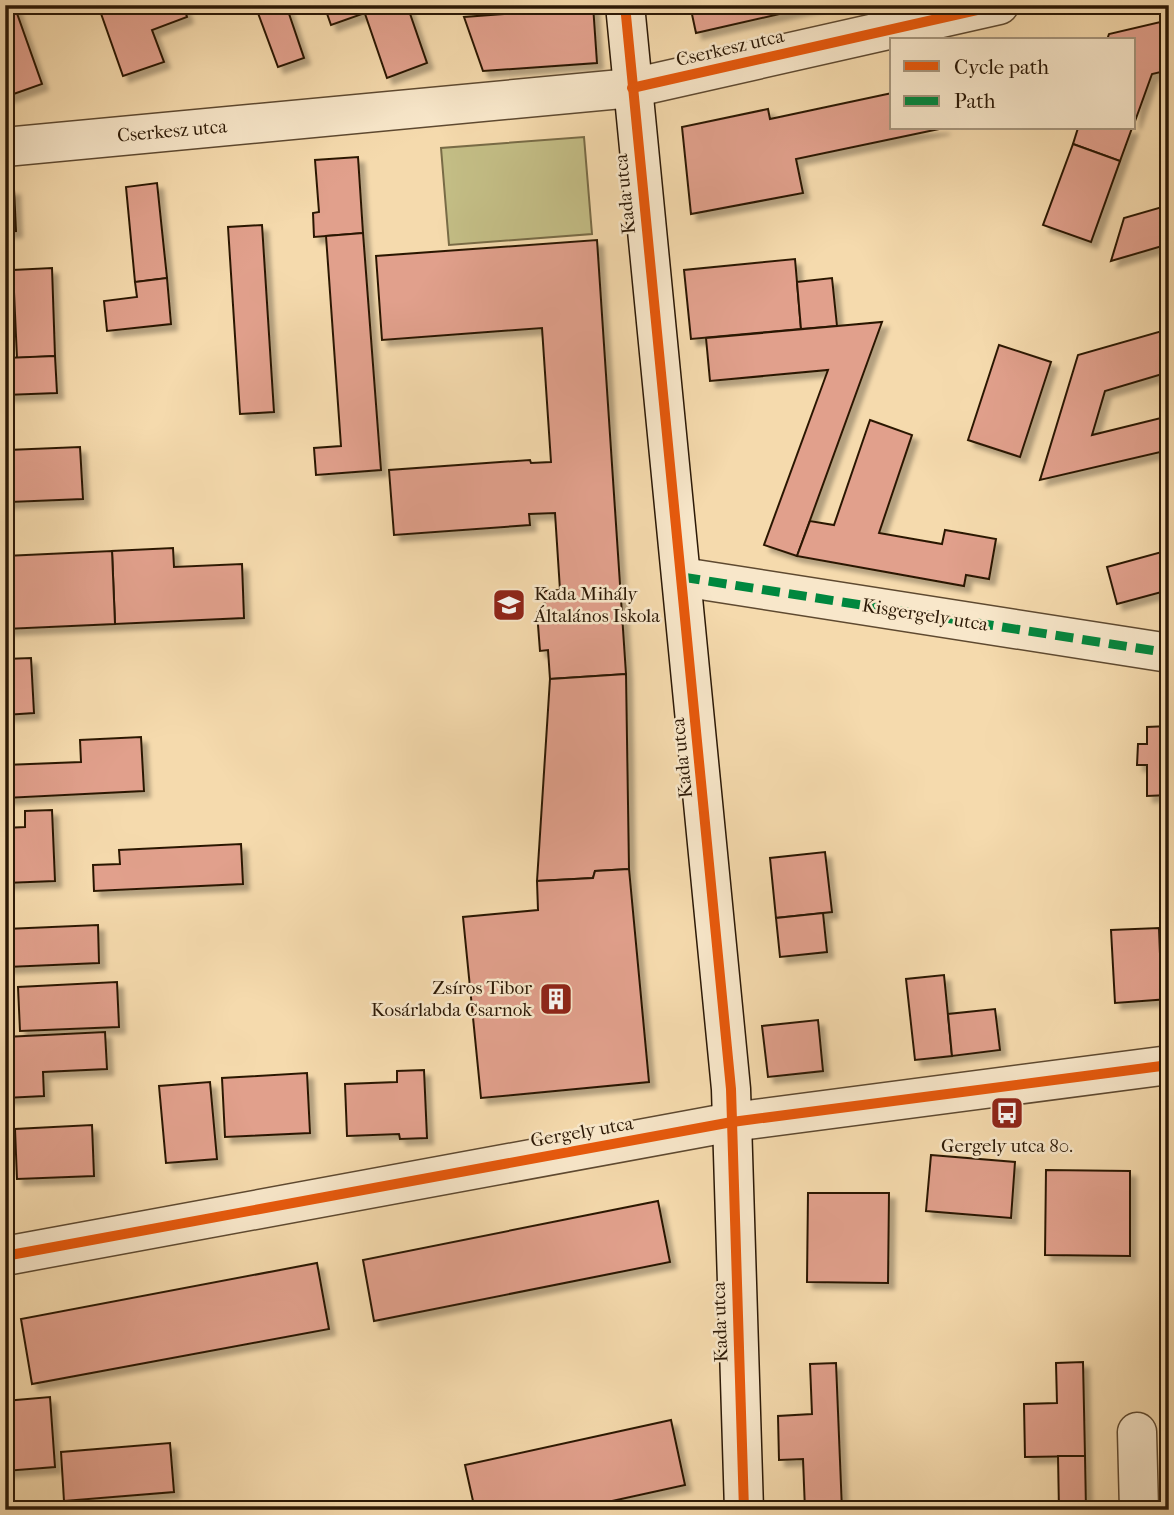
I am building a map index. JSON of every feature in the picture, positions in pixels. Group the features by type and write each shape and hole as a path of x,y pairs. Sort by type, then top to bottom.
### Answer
{"street":[{"name":"Kada utca","path":"625,5 730,1075 744,1510"},
{"name":"Cserkesz utca","path":"5,147 632,88 999,5"},
{"name":"Kisgergely utca","path":"682,577 1169,653"},
{"name":"Gergely utca","path":"5,1256 732,1122 1169,1065"},
{"path":"1137,1432 1139,1510"}],"shaded area":[{"path":"584,137 592,234 449,245 441,148"}],"building":[{"path":"5,5 14,5 42,84 5,97"},
{"path":"98,5 183,5 187,17 152,30 164,62 123,76"},
{"path":"255,5 286,5 304,58 278,67"},
{"path":"324,5 362,5 365,13 331,25"},
{"path":"362,5 407,5 427,63 387,78"},
{"path":"531,5 593,5 597,63 483,71 464,17 532,12"},
{"path":"690,5 819,5 696,33"},
{"path":"1169,20 1169,70 1152,74 1136,118 1136,38 1108,38 1109,34"},
{"path":"890,93 890,130 934,130 796,159 803,193 691,214 682,127 768,109 770,119"},
{"path":"1077,130 1131,130 1120,161 1073,144"},
{"path":"1073,144 1120,161 1091,242 1043,225"},
{"path":"358,157 363,233 314,237 313,213 319,212 315,160"},
{"path":"157,183 167,278 135,282 126,187"},
{"path":"14,189 16,231 5,232 5,190"},
{"path":"1169,205 1169,244 1111,261 1124,218"},
{"path":"262,225 274,412 240,414 228,227"},
{"path":"363,233 381,470 316,475 314,448 341,446 326,236"},
{"path":"597,240 626,674 550,679 548,650 540,651 537,612 545,611 544,591 560,590 555,513 529,514 530,525 394,535 389,470 530,460 531,463 551,462 542,328 382,340 376,256"},
{"path":"795,259 801,329 691,339 684,270"},
{"path":"52,268 55,356 17,358 13,270"},
{"path":"167,278 171,324 107,331 104,301 137,297 135,282"},
{"path":"832,278 837,326 801,329 797,282"},
{"path":"882,322 797,556 764,545 828,370 710,381 706,338"},
{"path":"1169,329 1169,372 1105,391 1092,435 1169,416 1169,450 1040,480 1078,355"},
{"path":"999,345 1051,362 1020,457 968,440"},
{"path":"55,356 57,393 5,395 5,358"},
{"path":"870,420 912,435 879,533 942,544 945,530 996,539 989,579 966,575 964,586 797,556 810,521 834,525"},
{"path":"80,447 83,499 10,502 8,450"},
{"path":"5,461 8,461 10,502 5,503"},
{"path":"173,548 174,567 242,564 244,618 115,624 112,551"},
{"path":"1169,550 1169,590 1117,604 1107,567"},
{"path":"112,551 115,624 5,629 5,556"},
{"path":"31,658 34,713 5,715 5,659"},
{"path":"626,674 629,869 595,871 593,878 537,881 550,679"},
{"path":"1169,726 1169,795 1147,796 1147,765 1137,765 1138,744 1147,744 1147,727"},
{"path":"141,737 144,791 5,798 5,765 81,762 80,740"},
{"path":"52,810 55,881 5,883 5,828 25,827 25,811"},
{"path":"241,844 243,884 94,891 93,865 120,864 119,850"},
{"path":"825,852 832,912 776,918 770,858"},
{"name":"Zsíros Tibor Kosárlabda Csarnok","path":"629,869 649,1082 481,1098 463,917 538,910 537,881 593,878 595,871"},
{"path":"823,913 827,952 780,957 776,918"},
{"path":"98,925 99,963 7,967 6,929"},
{"path":"1159,928 1160,954 1169,954 1169,999 1115,1003 1111,930"},
{"path":"944,975 952,1056 915,1060 906,979"},
{"path":"117,982 119,1027 20,1031 18,987"},
{"path":"995,1009 1000,1050 952,1056 948,1014"},
{"path":"818,1020 823,1071 768,1077 762,1026"},
{"path":"105,1032 107,1069 43,1072 44,1096 5,1098 5,1037"},
{"path":"424,1070 427,1138 400,1139 399,1134 347,1136 345,1084 397,1082 397,1071"},
{"path":"307,1073 310,1133 225,1137 222,1078"},
{"path":"210,1082 217,1159 166,1163 159,1086"},
{"path":"92,1125 94,1176 17,1179 15,1129"},
{"path":"1169,1136 1169,1193 1161,1192"},
{"path":"931,1155 1015,1162 1011,1218 926,1211"},
{"path":"1046,1170 1130,1171 1130,1256 1045,1255"},
{"path":"808,1193 889,1193 888,1283 807,1282"},
{"path":"658,1201 670,1262 374,1321 363,1260"},
{"path":"317,1263 329,1329 32,1384 21,1319"},
{"path":"1083,1362 1085,1456 1025,1457 1024,1404 1057,1403 1056,1363"},
{"path":"836,1363 842,1510 805,1510 803,1459 779,1460 778,1416 812,1414 810,1364"},
{"path":"50,1397 55,1467 5,1471 5,1401"},
{"path":"671,1420 685,1485 571,1510 475,1510 465,1465"},
{"path":"170,1443 174,1492 64,1501 61,1452"},
{"path":"1058,1456 1085,1456 1086,1510 1059,1510"}],"marked path":[{"path":"682,577 1169,653"}],"cycle path":[{"path":"625,5 731,1089 744,1510"},
{"path":"632,88 999,5"},
{"path":"5,1256 732,1122 1169,1065"}],"place":[{"name":"Kada Mihály Általános Iskola","path":"509,605"},
{"name":"Zsíros Tibor Kosárlabda Csarnok","path":"556,999"},
{"name":"Gergely utca 80.","path":"1007,1113"}]}
